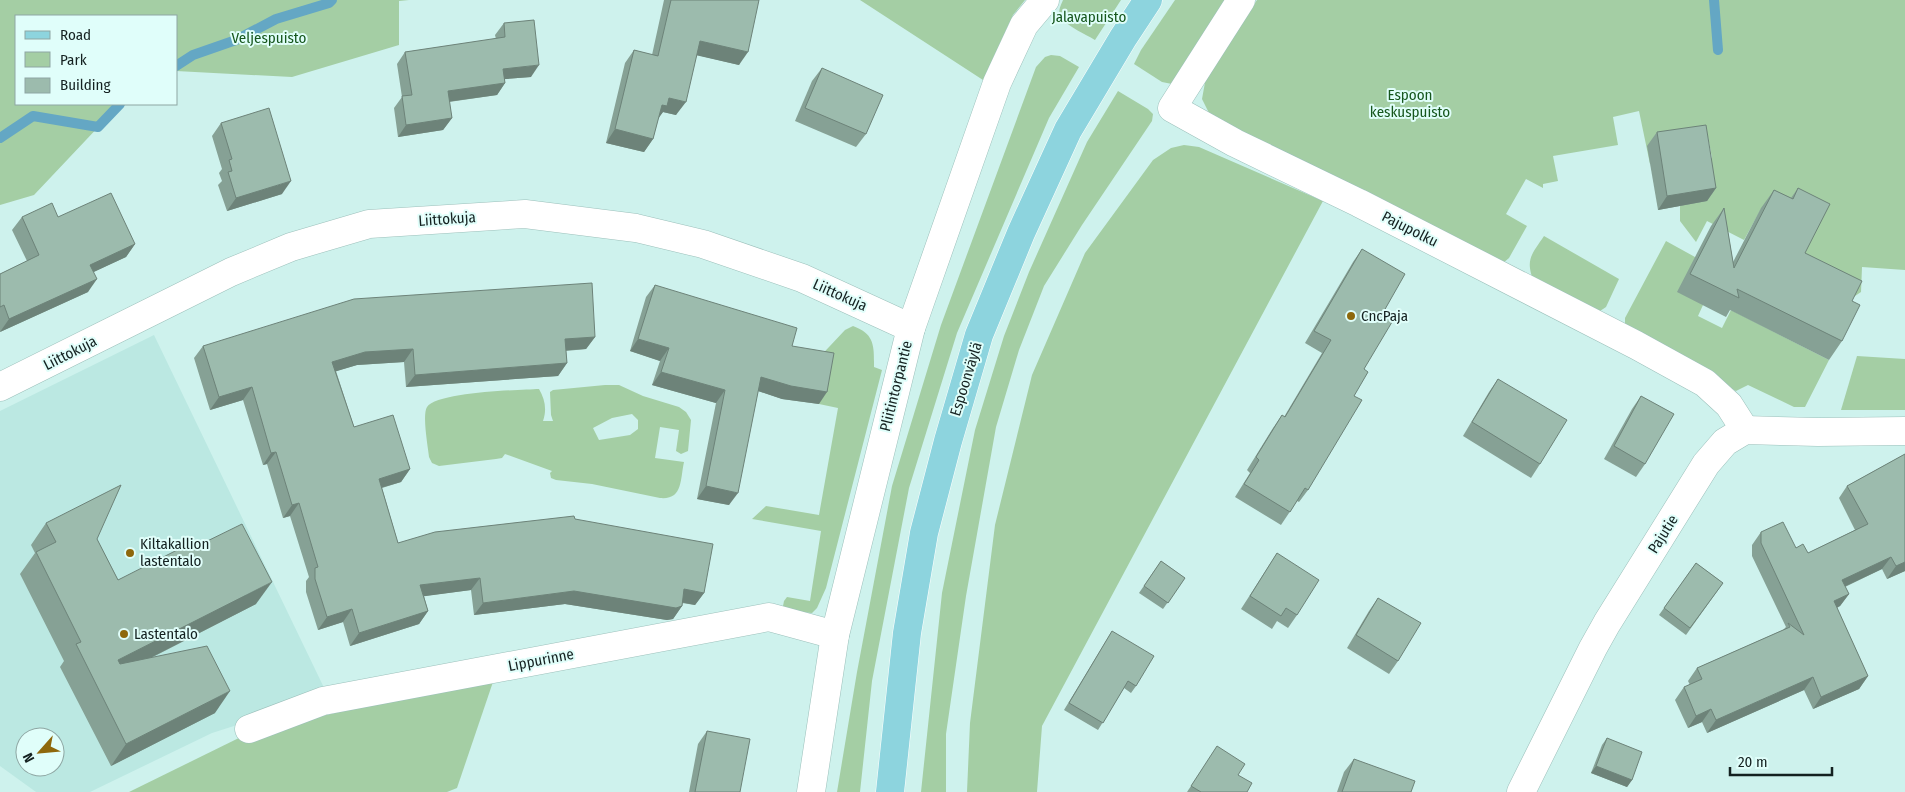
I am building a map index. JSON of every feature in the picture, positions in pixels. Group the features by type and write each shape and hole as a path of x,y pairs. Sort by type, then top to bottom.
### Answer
{"main road":[{"name":"Espoonväylä","path":"890,792 908,624 924,533 979,335 1021,233 1068,130 1148,0"}],"street":[{"name":"Pliitintorpantie","path":"811,792 835,635 911,328 997,83 1024,25 1045,0"},
{"name":"Pajupolku","path":"1241,0 1172,108 1235,143 1359,203 1636,345 1705,383 1729,405 1745,430"},
{"name":"Liittokuja","path":"0,387 231,272 291,247 369,224 525,214 636,228 703,244 802,278 911,328"},
{"path":"1745,430 1818,432 1905,431"},
{"name":"Pajutie","path":"1521,792 1607,623 1706,464 1725,442 1745,430"},
{"name":"Lippurinne","path":"249,728 324,701 769,617 835,635"}],"shaded area":[{"name":"Kiltakallion lastentalo","path":"154,335 328,696 212,733 90,792 36,792 15,777 65,777 65,727 15,727 15,777 0,766 0,411"}],"green space":[{"name":"Veljespuisto","path":"0,0 409,0 399,1 399,45 292,77 178,71 178,15 15,15 15,105 119,105 34,195 0,205"},
{"path":"860,0 1025,0 1013,15 983,80"},
{"name":"Jalavapuisto","path":"1063,0 1121,0 1095,40 1065,22 1059,11"},
{"path":"1175,0 1231,0 1172,84 1162,82 1134,64 1141,50"},
{"name":"Espoon keskuspuisto","path":"1257,0 1905,0 1905,270 1862,267 1861,292 1849,300 1761,209 1744,240 1707,221 1696,242 1680,221 1680,206 1700,161 1712,158 1708,137 1696,138 1650,164 1639,111 1613,117 1618,145 1553,156 1558,181 1543,184 1543,188 1526,179 1506,214 1527,226 1509,258 1502,264 1212,119 1202,99 1206,77"},
{"path":"1051,55 1060,56 1079,67 1049,118 957,333 909,488 872,681 860,792 837,792 857,672 892,486 941,325 1036,67 1045,57"},
{"path":"1118,91 1148,109 1153,114 1152,121 1082,225 1044,286 1019,350 996,427 966,596 946,734 946,792 921,792 942,593 975,430 1004,336 1029,272 1087,142"},
{"path":"1184,145 1199,147 1323,201 1042,726 1037,792 967,792 970,723 995,525 1032,375 1085,253 1153,160 1171,148"},
{"path":"1544,236 1619,279 1606,307 1597,313 1535,285 1530,270 1530,259"},
{"path":"1666,241 1695,257 1703,305 1698,316 1722,328 1731,310 1829,360 1805,407 1794,407 1748,385 1736,391 1631,336 1625,326 1625,318"},
{"path":"853,326 866,333 869,337 874,353 874,367 882,370 826,588 817,608 812,613 786,611 783,606 787,597 810,601 821,531 752,519 766,506 819,515 838,408 819,404 825,366 813,364 845,330"},
{"path":"1857,356 1905,359 1905,410 1841,410"},
{"path":"619,385 643,396 679,407 686,412 691,420 688,451 681,454 676,451 679,430 660,427 655,458 684,462 681,482 677,492 673,496 660,498 592,484 556,480 551,478 550,473 552,471 505,454 502,458 496,459 439,466 432,463 429,457 425,417 427,407 434,402 462,395 539,389 545,405 543,421 553,421 550,392 553,390","holes":["632,414 638,420 638,429 630,435 599,440 593,428 612,418"]},
{"path":"495,676 457,788 447,792 129,792 249,733"}],"building":[{"path":"671,0 759,0 748,52 700,41 686,102 669,98 667,106 662,105 653,139 615,129 634,50 658,56"},
{"path":"534,20 539,65 503,69 505,83 448,91 452,118 406,125 402,96 412,95 405,52 505,37 504,23"},
{"path":"822,68 883,95 866,134 805,108"},
{"path":"269,108 291,181 236,198 228,172 232,171 229,160 232,159 221,123"},
{"path":"1706,125 1716,188 1667,196 1657,132"},
{"path":"1798,188 1830,204 1805,253 1862,281 1852,301 1860,305 1842,341 1737,289 1739,298 1690,274 1724,208 1734,268 1774,190 1793,199"},
{"path":"111,193 135,244 90,265 97,279 9,319 4,305 0,307 0,274 39,255 22,217 52,203 58,217"},
{"path":"1362,249 1405,274 1384,311 1395,317 1364,369 1368,372 1354,396 1362,400 1308,490 1305,488 1290,512 1244,484 1259,460 1256,457 1282,415 1285,417 1331,340 1314,331"},
{"path":"592,283 595,337 565,339 567,363 415,375 413,349 365,352 332,362 354,427 393,415 410,469 379,479 398,543 435,532 574,516 575,519 713,544 704,593 684,589 682,606 676,608 574,591 483,603 480,578 420,585 428,611 359,633 352,609 327,617 315,579 315,568 318,567 299,503 292,505 276,452 271,453 252,387 219,397 203,346 354,299"},
{"path":"655,285 797,328 792,346 834,353 827,392 791,386 761,377 738,493 706,486 725,390 661,372 669,348 638,339"},
{"path":"1498,379 1567,420 1540,464 1472,422"},
{"path":"1641,396 1674,414 1645,464 1614,446"},
{"path":"1905,454 1905,562 1896,566 1891,557 1842,580 1849,594 1834,601 1868,676 1821,697 1813,677 1716,720 1711,709 1696,716 1684,687 1702,679 1697,668 1790,627 1788,623 1804,635 1761,543 1761,532 1783,522 1796,548 1803,544 1808,553 1868,524 1847,486"},
{"path":"121,485 97,539 118,580 187,545 189,550 242,524 272,582 118,660 120,664 207,646 230,691 126,744 76,644 81,642 36,552 56,542 46,523"},
{"path":"1277,553 1319,580 1297,615 1286,608 1281,616 1250,596"},
{"path":"1161,561 1185,578 1168,603 1144,586"},
{"path":"1696,563 1723,583 1690,628 1664,608"},
{"path":"1378,598 1421,623 1398,661 1356,635"},
{"path":"1112,631 1154,656 1136,686 1128,681 1103,723 1069,703"},
{"path":"707,731 750,739 740,792 695,792"},
{"path":"1607,738 1642,752 1632,780 1596,766"},
{"path":"1217,746 1245,764 1238,775 1252,783 1247,792 1201,792 1191,786"},
{"path":"1354,759 1415,781 1411,792 1342,792"}],"waterway":[{"path":"178,65 193,55 236,40 276,19 329,3 332,0"},
{"path":"1714,0 1718,50"},
{"path":"0,138 33,116 98,127 119,105"}],"place":[{"name":"CncPaja","path":"1351,316"},
{"name":"Kiltakallion lastentalo","path":"130,553"},
{"name":"Lastentalo","path":"124,634"}]}
